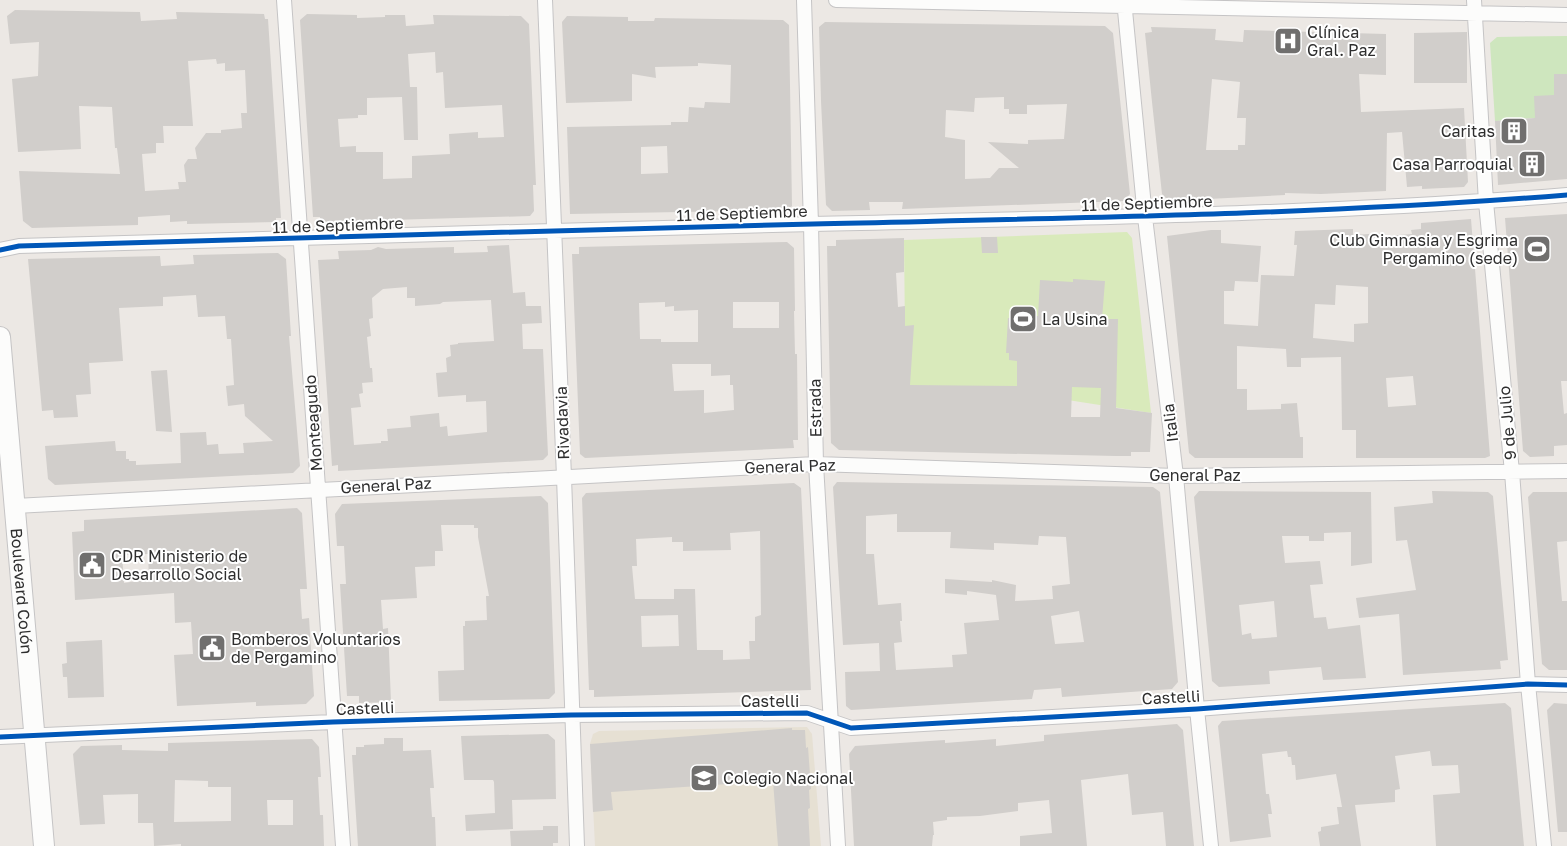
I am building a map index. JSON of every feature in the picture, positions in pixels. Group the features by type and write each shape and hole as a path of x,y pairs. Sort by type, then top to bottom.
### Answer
{"main road":[{"name":"Boulevard Colón","path":"0,337 6,484 15,506 44,846"}],"street":[{"name":"Monteagudo","path":"284,0 343,846"},
{"name":"Rivadavia","path":"544,0 577,846"},
{"name":"Estrada","path":"804,0 816,464 838,846"},
{"path":"836,0 1475,7 1567,15"},
{"name":"Italia","path":"1124,3 1144,217 1176,476 1211,846"},
{"name":"9 de Julio","path":"1475,7 1486,202 1512,472 1528,684 1544,846"},
{"name":"11 de Septiembre","path":"0,250 19,246 811,224 1144,217 1486,202 1567,195"},
{"name":"General Paz","path":"15,506 816,464 1176,476 1567,471"},
{"name":"Castelli","path":"0,737 333,722 571,714 807,713 851,728 1197,709 1528,684 1567,685"}],"shaded area":[{"name":"Colegio Nacional","path":"807,727 812,734 821,846 595,846 590,744 593,734 599,731"}],"green space":[{"path":"1567,36 1567,74 1554,75 1554,95 1535,118 1495,121 1490,43 1497,37"},
{"name":"La Usina","path":"1127,232 1132,238 1151,413 1042,396 895,385 905,334 904,240"}],"building":[{"path":"15,10 140,12 141,21 177,19 176,12 264,14 265,19 268,19 281,218 276,218 276,222 187,224 187,221 170,222 170,215 138,217 138,225 32,228 23,221 19,171 120,174 117,148 115,148 112,107 79,106 81,149 18,152 12,79 38,76 39,42 10,44 7,16","holes":["216,59 217,64 225,63 225,71 245,70 247,113 241,113 242,128 221,130 221,133 206,133 195,148 197,159 188,159 184,165 186,182 178,182 179,189 145,191 142,154 156,153 156,143 164,143 163,126 193,126 188,61"]},
{"path":"307,14 357,15 357,18 405,15 406,26 434,24 433,15 521,16 529,24 536,185 533,185 534,211 530,216 320,222 320,217 313,217 300,20","holes":["435,52 436,73 443,72 445,108 502,105 504,137 478,138 478,132 449,134 450,154 412,156 412,178 383,179 383,152 356,152 356,146 340,147 338,119 358,118 358,115 367,115 367,98 402,97 404,140 418,140 417,87 410,87 408,54"]},
{"path":"567,16 628,17 628,21 654,21 655,18 783,20 789,25 792,206 788,210 570,214 567,127 671,125 671,122 688,122 689,107 704,108 705,102 730,103 731,65 698,63 698,66 655,67 656,78 632,74 632,101 566,103 562,22","holes":["667,146 668,173 641,174 641,147"]},
{"path":"825,22 1105,26 1113,33 1130,194 1124,201 902,209 903,202 869,202 870,210 832,211 826,205 819,27","holes":["1004,97 1004,109 1009,109 1009,114 1027,114 1027,105 1067,104 1064,139 1028,140 1028,144 988,142 1019,168 999,168 990,178 965,179 965,140 945,137 946,110 974,112 975,98"]},
{"path":"1151,27 1216,29 1215,40 1243,42 1244,30 1386,34 1386,75 1359,74 1361,112 1464,108 1468,182 1464,187 1422,189 1422,186 1407,187 1402,132 1387,133 1386,191 1321,194 1285,193 1285,195 1169,201 1162,194 1145,33 1152,32","holes":["1212,79 1240,82 1237,118 1246,118 1245,145 1238,145 1238,150 1206,150"]},
{"path":"1467,32 1467,83 1414,83 1414,33"},
{"path":"1554,74 1567,74 1567,179 1498,185 1495,121 1535,118 1534,96 1554,95"},
{"path":"1567,214 1567,381 1561,381 1564,414 1567,413 1567,445 1554,446 1554,456 1530,457 1523,451 1505,218"},
{"path":"1471,219 1490,456 1485,458 1356,458 1356,430 1342,430 1341,357 1301,358 1301,367 1287,367 1286,349 1237,346 1237,389 1247,389 1247,410 1281,409 1281,404 1297,403 1300,437 1303,437 1303,458 1195,458 1189,453 1167,236 1221,230 1221,243 1261,246 1258,282 1235,281 1234,291 1224,291 1224,324 1258,326 1261,275 1294,276 1297,245 1294,245 1295,231 1353,229 1353,235 1385,233 1385,236 1412,234 1411,230 1421,229 1421,223","holes":["1336,285 1368,287 1368,323 1354,324 1354,342 1313,338 1315,304 1335,305","1413,376 1416,405 1388,407 1386,378"]},
{"path":"981,237 997,237 998,253 982,253"},
{"path":"904,238 904,272 896,273 898,307 905,306 905,326 914,325 910,385 1017,386 1017,361 1009,360 1009,353 1006,353 1008,318 1018,319 1019,315 1038,316 1040,280 1073,282 1073,279 1105,281 1102,319 1118,319 1116,408 1152,413 1150,452 1131,452 1131,456 1116,456 839,450 831,443 827,246 836,246 836,240","holes":["1072,387 1101,388 1100,417 1071,417"]},
{"path":"787,242 794,248 798,440 793,440 794,448 585,458 580,454 572,254 579,254 579,247","holes":["665,302 665,307 674,306 674,311 698,310 698,342 661,342 661,339 640,339 639,303","733,302 779,302 779,328 733,328","672,364 711,364 711,376 730,375 730,385 733,385 734,410 704,413 704,390 674,391"]},
{"path":"509,245 513,293 525,292 526,306 541,306 542,323 522,324 523,349 543,349 548,455 543,460 338,471 338,465 332,466 318,260 339,259 338,251 371,250 378,247 386,249 454,247 454,253 488,252 487,246","holes":["407,287 407,298 415,298 415,306 440,304 443,302 491,300 494,341 450,345 451,356 446,358 447,372 436,373 438,397 466,395 466,402 486,401 487,432 448,436 447,426 440,427 439,413 410,416 411,427 387,429 388,441 354,445 351,408 361,407 359,394 363,393 362,383 373,382 367,337 371,336 369,319 373,318 372,298 383,289"]},
{"path":"278,253 286,259 291,336 289,336 300,466 293,473 55,485 48,479 45,446 115,441 116,451 126,451 126,459 136,461 136,465 181,463 180,433 206,432 207,445 218,444 219,454 244,453 243,443 273,441 245,416 244,404 228,406 226,386 234,385 231,339 227,339 225,316 198,317 196,295 163,297 163,306 119,308 123,361 89,363 91,394 76,395 78,417 54,418 53,410 42,411 28,259 160,256 161,266 194,264 193,255"},
{"path":"167,370 172,432 156,431 151,371"},
{"path":"837,482 1153,487 1160,492 1178,682 1172,689 1062,697 1061,688 1034,690 1032,699 851,710 846,706 845,672 880,671 879,643 843,645 833,487","holes":["897,514 897,532 951,532 950,548 994,550 994,543 1038,545 1039,536 1066,537 1070,584 1052,586 1053,599 1015,601 1016,585 992,580 992,582 945,579 945,593 967,595 967,591 996,595 999,620 964,623 967,654 952,655 953,667 896,670 894,643 902,642 901,603 878,605 874,554 866,554 866,516","1079,611 1084,642 1055,644 1051,616"]},
{"path":"794,483 801,488 811,690 594,697 594,690 589,690 582,498 586,493","holes":["760,531 761,615 755,617 755,641 749,641 750,659 723,660 723,650 697,650 695,589 674,589 674,599 635,599 632,566 637,566 636,539 672,537 672,542 683,542 683,551 731,550 730,533","678,615 679,646 642,647 641,616"]},
{"path":"1199,491 1371,492 1372,563 1351,566 1351,532 1324,533 1324,541 1309,541 1309,536 1282,536 1285,563 1320,561 1323,584 1310,585 1314,618 1326,617 1328,629 1360,625 1366,678 1323,680 1321,667 1269,671 1270,684 1219,687 1212,681 1194,497","holes":["1274,601 1277,637 1252,639 1251,633 1242,635 1239,605"]},
{"path":"1432,491 1488,492 1493,496 1508,660 1500,661 1501,669 1403,675 1399,614 1359,618 1356,598 1416,590 1407,540 1396,541 1394,507 1433,503"},
{"path":"1533,492 1567,492 1567,541 1557,542 1562,601 1567,601 1567,670 1549,670 1542,664 1528,497"},
{"path":"541,496 548,503 555,693 549,699 439,701 438,671 464,670 463,626 465,626 465,621 487,620 486,596 489,596 478,528 474,528 474,525 441,525 443,551 435,551 435,566 415,567 417,598 381,600 383,629 388,628 391,702 359,703 359,696 347,696 340,584 346,584 344,546 337,546 335,514 342,504"},
{"path":"297,508 302,513 307,589 300,589 302,619 309,618 314,696 306,704 256,706 256,702 177,706 174,655 193,654 191,622 175,623 174,593 75,600 72,532 84,531 84,520","holes":["148,554 149,579 124,583 122,555"]},
{"path":"102,640 104,697 68,698 67,677 63,677 62,664 67,663 66,642"},
{"path":"1505,703 1511,708 1524,846 1436,846 1433,795 1460,793 1458,765 1432,766 1430,751 1395,756 1400,789 1395,790 1395,802 1355,805 1361,846 1320,846 1318,832 1321,831 1321,827 1339,824 1337,807 1342,807 1336,774 1296,780 1295,765 1292,765 1291,757 1288,757 1287,751 1262,754 1266,794 1269,794 1272,814 1268,814 1271,837 1230,842 1218,726 1222,721"},
{"path":"1554,703 1567,704 1567,832 1558,832 1547,710"},
{"path":"1177,724 1183,730 1194,846 1166,846 1163,812 1132,815 1128,774 1081,780 1087,846 1020,846 1020,836 1052,833 1049,800 1018,803 1018,811 980,816 947,817 947,820 933,822 934,835 932,846 854,846 849,754 855,746 945,740 945,743 996,739 996,746 1044,741 1044,735"},
{"path":"792,728 792,730 805,730 806,748 808,747 811,789 809,790 810,808 808,809 810,846 778,846 773,781 611,792 613,810 593,812 590,744"},
{"path":"548,734 555,740 556,799 512,800 513,829 466,831 465,815 495,813 494,782 493,780 464,780 461,736"},
{"path":"384,738 403,738 403,751 431,750 434,788 430,788 432,817 435,817 436,846 358,846 352,755 356,755 356,747 384,744"},
{"path":"312,739 319,747 321,777 318,777 320,815 323,815 324,846 181,846 181,844 154,846 153,823 138,823 138,794 103,795 105,824 80,825 73,754 81,746 122,745 122,750 168,751 168,743","holes":["175,780 208,781 208,787 231,787 231,821 174,822","267,800 293,800 293,825 268,825"]},
{"path":"543,826 558,826 558,843 553,843 553,846 511,846 510,831 543,830"}],"cycle path":[{"path":"0,250 19,246 1190,215 1379,207 1567,195"},
{"path":"0,737 333,722 571,715 807,713 851,728 1197,709 1528,684 1567,685"}],"place":[{"name":"Clínica Gral. Paz","path":"1288,41"},
{"name":"Caritas","path":"1514,131"},
{"name":"Casa Parroquial","path":"1532,164"},
{"name":"Club Gimnasia y Esgrima Pergamino (sede)","path":"1537,249"},
{"name":"La Usina","path":"1023,319"},
{"name":"CDR Ministerio de Desarrollo Social","path":"92,565"},
{"name":"Bomberos Voluntarios de Pergamino","path":"212,648"},
{"name":"Colegio Nacional","path":"704,778"}]}
